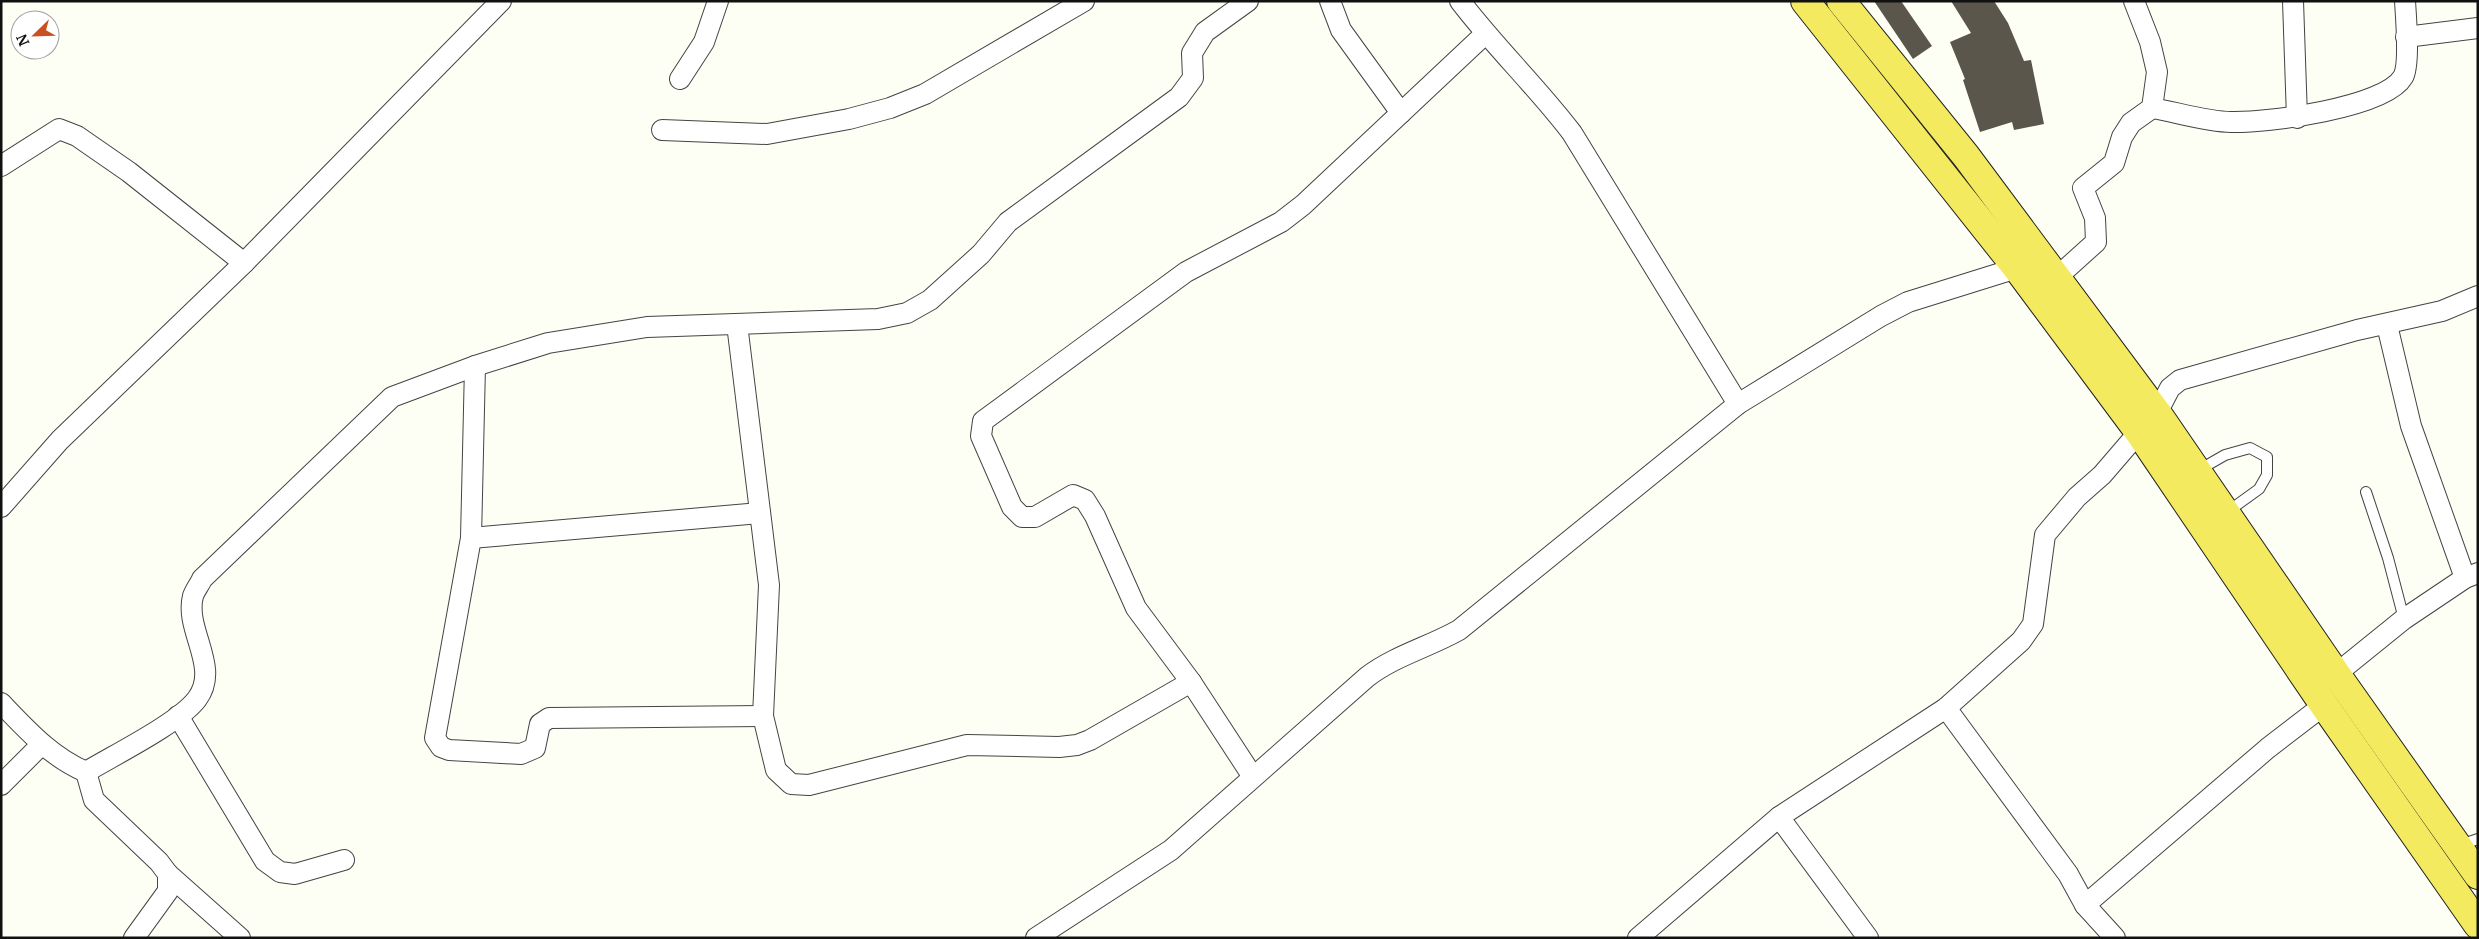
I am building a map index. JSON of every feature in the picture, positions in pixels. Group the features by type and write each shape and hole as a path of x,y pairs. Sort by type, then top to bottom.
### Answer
{"highway":[{"path":"1805,1 2017,268 2148,423 2198,471 2336,674 2468,842 2478,875"},
{"path":"1841,1 1966,156 2056,278 2324,705 2478,925"}],"street":[{"path":"1,507 60,440 244,263 501,1"},
{"path":"680,79 704,42 718,1"},
{"path":"662,130 768,134 850,119 890,108 925,94 1084,1"},
{"path":"86,772 178,716 197,699 207,675 192,612 193,595 202,580 392,397 475,366 548,343 647,328 878,319 907,313 930,300 981,254 1008,222 1179,97 1193,78 1192,53 1204,32 1248,1"},
{"path":"1330,1 1341,30 1401,113"},
{"path":"1460,1 1485,34 1542,94 1572,133 1738,404"},
{"path":"2134,1 2150,42 2156,72 2152,108"},
{"path":"2294,1 2298,118"},
{"path":"2056,278 2096,242 2095,218 2083,188 2114,162 2122,137 2131,123 2152,108 2229,122 2298,118 2337,108 2390,90 2404,76 2405,1"},
{"path":"2406,37 2478,28"},
{"path":"1253,777 1191,682 1136,608 1096,516 1085,500 1073,495 1034,517 1022,517 1012,507 980,436 982,421 1186,272 1281,222 1303,205 1485,34"},
{"path":"1,166 59,129 77,136 129,172 244,263"},
{"path":"1036,938 1171,850 1367,677 1381,667 1436,643 1459,630 1738,404 1901,306 2017,268"},
{"path":"1638,938 1779,817 1946,708 2021,641 2033,624 2045,535 2076,498 2102,475 2148,423 2170,388 2180,380 2357,330 2442,312 2478,296"},
{"path":"737,324 769,585 763,716 776,770 791,784 809,785 967,745 1059,747 1076,745 1090,740 1191,682"},
{"path":"2336,674 2404,619 2471,575 2411,426 2387,324"},
{"path":"475,366 470,538 435,738 441,747 449,750 521,754 535,748 540,724 549,718 763,716"},
{"path":"470,538 760,513"},
{"path":"1,703 42,744 69,765 86,772"},
{"path":"2085,905 2268,748 2324,705"},
{"path":"1946,708 2068,874 2085,905 2115,938"},
{"path":"178,716 265,861 280,872 295,874 344,860"},
{"path":"1,785 42,744"},
{"path":"86,772 94,800 159,862 168,874 240,938"},
{"path":"1779,817 1868,938"},
{"path":"134,938 168,891 168,874"}],"lane":[{"path":"2198,471 2225,455 2250,448 2267,457 2268,475 2259,489 2227,512"},
{"path":"2366,492 2388,558 2404,619"}],"building":[{"path":"1874,1 1901,1 1932,46 1913,59"},
{"path":"1951,1 1994,1 2008,23 2024,61 2031,60 2044,124 2014,130 2012,122 1980,132 1963,80 1965,79 1950,42 1971,33"}]}
